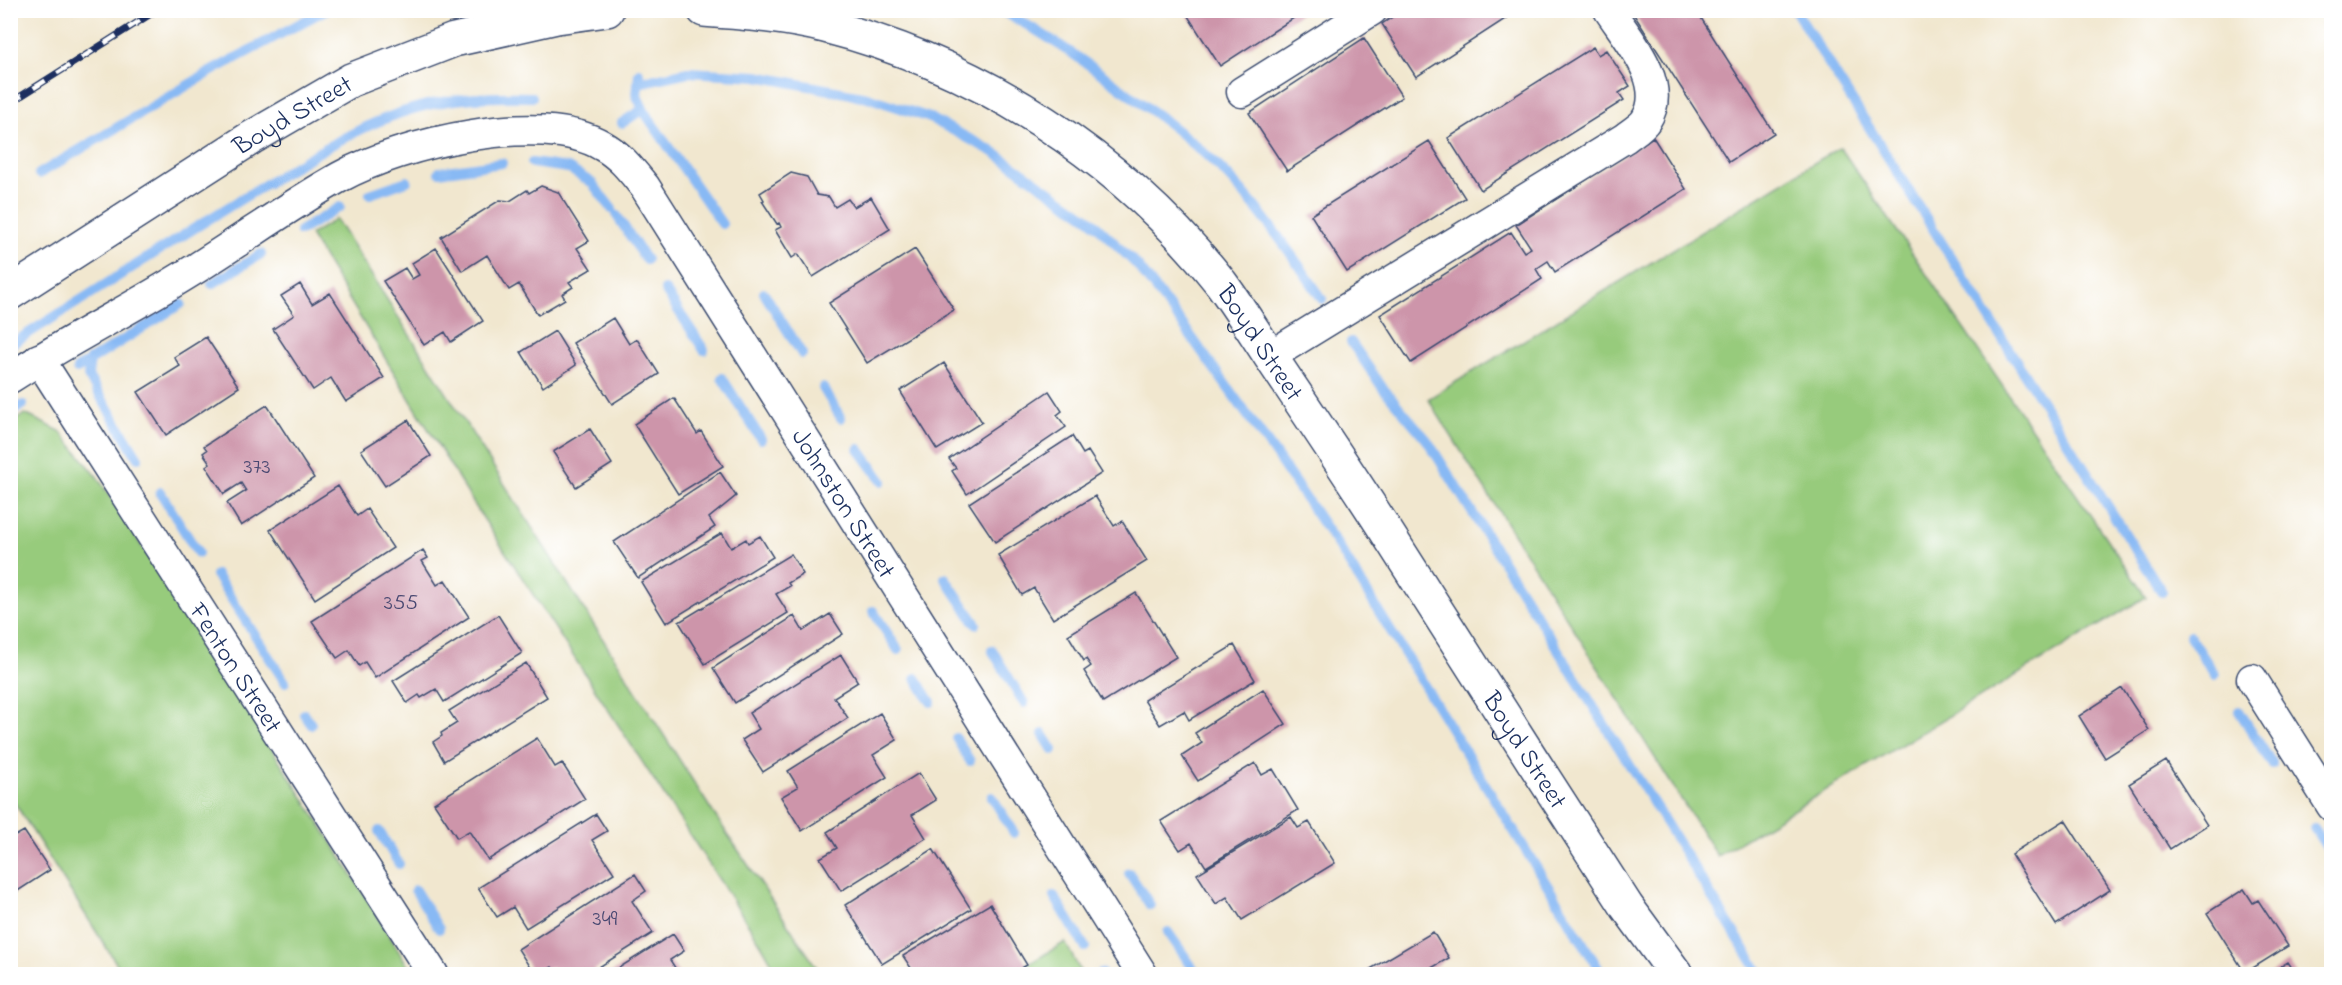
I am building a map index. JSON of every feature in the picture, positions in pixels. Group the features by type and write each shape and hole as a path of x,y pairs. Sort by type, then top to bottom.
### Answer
{"main road":[{"name":"Boyd Street","path":"10,293 251,138 351,80 454,40 557,17 607,10"},
{"name":"Boyd Street","path":"704,10 789,19 859,36 968,79 1011,102 1087,152 1124,181 1159,214 1220,283 1327,439 1627,907 1676,975"},
{"name":"Boyd Street","path":"1627,907 1657,975"}],"street":[{"path":"1242,92 1372,10"},
{"path":"1270,356 1625,138 1646,121 1652,106 1652,82 1639,55 1609,10"},
{"name":"Johnston Street","path":"39,359 185,276 341,176 388,157 436,142 482,132 559,131 602,145 624,161 645,187 1142,975"},
{"path":"10,378 39,359"},
{"name":"Fenton Street","path":"39,359 433,975"},
{"path":"2252,679 2329,799"}],"green space":[{"path":"1840,147 2146,597 1717,856 1428,399"},
{"path":"336,219 712,811 821,974 778,974 761,944 474,504 310,235"},
{"path":"25,414 60,431 96,475 338,852 413,974 123,974 11,797 10,423"},
{"path":"1065,942 1082,974 1012,974"}],"building":[{"path":"1184,10 1306,10 1220,66"},
{"path":"1403,10 1519,10 1416,77 1382,24"},
{"path":"1631,10 1696,10 1774,133 1729,162"},
{"path":"1364,38 1402,97 1287,171 1249,113"},
{"path":"1593,47 1598,55 1606,50 1630,86 1619,93 1624,100 1481,190 1448,138"},
{"path":"1653,137 1686,189 1555,272 1548,261 1536,269 1542,279 1411,363 1380,315 1511,232 1524,252 1531,248 1516,225"},
{"path":"1429,141 1465,198 1347,272 1311,215"},
{"path":"791,173 807,177 817,195 829,197 835,207 848,199 854,207 871,197 890,229 813,277 798,254 792,258 775,230 781,227 762,201 764,200 760,193"},
{"path":"541,186 558,192 589,241 577,248 591,269 569,282 573,287 562,294 565,299 538,315 519,284 509,290 487,255 462,271 441,237 500,200 510,201 527,190 529,193"},
{"path":"436,248 483,321 451,342 445,332 424,345 383,281 405,268 412,279 419,275 412,263"},
{"path":"915,249 954,310 867,363 829,303"},
{"path":"300,284 312,304 330,293 384,378 346,402 331,378 313,390 273,329 294,315 281,296"},
{"path":"613,318 629,344 637,339 659,374 612,404 573,343"},
{"path":"555,331 576,365 543,387 521,352"},
{"path":"206,337 239,387 166,435 138,392 180,366 174,357"},
{"path":"944,363 982,422 937,450 900,391"},
{"path":"1049,391 1062,411 1057,415 1066,427 967,494 952,471 956,468 949,459"},
{"path":"674,398 697,434 701,431 723,466 678,494 634,424"},
{"path":"267,405 314,478 241,526 227,503 246,491 241,483 224,494 206,466 210,463 203,453 207,450 204,446"},
{"path":"408,420 431,456 385,486 361,450"},
{"path":"590,429 612,464 576,487 553,452"},
{"path":"1072,436 1083,454 1088,451 1102,473 995,542 969,503"},
{"path":"720,472 736,496 709,518 715,527 638,578 614,542"},
{"path":"338,486 357,516 367,509 393,548 315,599 270,530"},
{"path":"1095,496 1114,526 1122,521 1147,561 1053,619 1034,588 1022,595 998,555"},
{"path":"722,533 731,548 746,539 748,543 760,536 773,557 666,623 641,582"},
{"path":"423,550 428,558 422,561 437,585 445,580 469,617 375,678 365,662 359,666 349,650 337,658 312,621"},
{"path":"791,554 803,574 788,583 790,586 776,594 788,613 705,664 679,622"},
{"path":"1136,593 1176,657 1103,702 1084,671 1091,666 1086,659 1084,661 1068,635"},
{"path":"830,614 843,634 735,703 713,668 794,616 803,631"},
{"path":"498,615 522,653 444,702 436,689 421,698 419,695 407,703 393,681"},
{"path":"1234,645 1255,680 1189,720 1184,711 1160,725 1144,700"},
{"path":"841,655 858,682 834,697 848,718 763,772 742,740 759,729 749,713"},
{"path":"526,663 547,697 444,761 433,742 442,736 441,733 457,723 449,711"},
{"path":"2122,688 2149,730 2105,758 2079,716"},
{"path":"1263,689 1286,724 1198,781 1182,756 1202,743 1195,733"},
{"path":"880,713 897,740 873,755 887,777 802,831 781,797 798,787 788,771"},
{"path":"537,738 555,767 562,763 585,799 488,860 469,831 457,838 434,803"},
{"path":"2166,761 2207,825 2170,849 2129,784"},
{"path":"1255,763 1262,775 1273,769 1298,810 1206,867 1191,843 1180,850 1161,821"},
{"path":"919,773 936,800 912,815 926,838 841,891 820,858 837,848 827,832"},
{"path":"596,814 607,831 592,840 614,873 526,928 513,907 497,917 478,888"},
{"path":"1291,817 1298,828 1309,822 1335,863 1242,920 1227,897 1216,904 1197,874"},
{"path":"2065,820 2110,890 2056,925 2011,854"},
{"path":"24,831 50,870 13,894 10,891 10,839"},
{"path":"933,849 971,909 882,964 845,905"},
{"path":"635,874 646,891 632,901 653,933 588,974 557,974 552,967 540,974 534,974 518,949"},
{"path":"2244,889 2253,903 2258,900 2288,946 2245,973 2207,913"},
{"path":"990,904 1027,965 1011,974 915,974 903,956"},
{"path":"1433,932 1449,958 1421,974 1362,974"},
{"path":"673,934 684,951 670,960 679,974 609,974"},
{"path":"2288,962 2296,974 2268,974"}],"waterway":[{"path":"39,174 210,72 325,10"},
{"path":"1000,10 1049,38 1096,70 1204,153 1254,205 1322,299"},
{"path":"1795,10 2162,592"},
{"path":"638,83 688,72 757,76 867,97 930,118 992,151 1092,221 1137,265 1180,321 1339,547 1602,974"},
{"path":"639,73 637,96 645,113 722,224"},
{"path":"10,345 295,166 362,129 408,110 432,104 482,98 532,97"},
{"path":"622,123 643,109"},
{"path":"439,172 502,163"},
{"path":"532,163 568,168 592,183 612,209"},
{"path":"370,194 407,181"},
{"path":"300,231 340,207"},
{"path":"617,216 646,260"},
{"path":"212,284 261,254"},
{"path":"665,290 704,350"},
{"path":"764,293 802,354"},
{"path":"77,369 181,304"},
{"path":"1351,342 1382,387 1427,440 1760,974"},
{"path":"90,359 88,376 138,458"},
{"path":"722,378 761,439"},
{"path":"823,388 841,418"},
{"path":"16,409 23,405"},
{"path":"859,449 882,481"},
{"path":"160,492 198,553"},
{"path":"216,575 285,682"},
{"path":"945,578 976,624"},
{"path":"873,611 898,650"},
{"path":"2190,636 2215,675"},
{"path":"992,650 1024,703"},
{"path":"916,678 931,702"},
{"path":"2239,711 2272,764"},
{"path":"304,714 311,724"},
{"path":"1043,734 1053,750"},
{"path":"956,738 970,761"},
{"path":"992,797 1014,833"},
{"path":"2314,828 2332,855"},
{"path":"379,831 399,864"},
{"path":"1129,873 1150,905"},
{"path":"415,890 439,929"},
{"path":"1054,896 1085,947"},
{"path":"1168,932 1197,974"}],"railway":[{"path":"10,103 157,10"}]}
